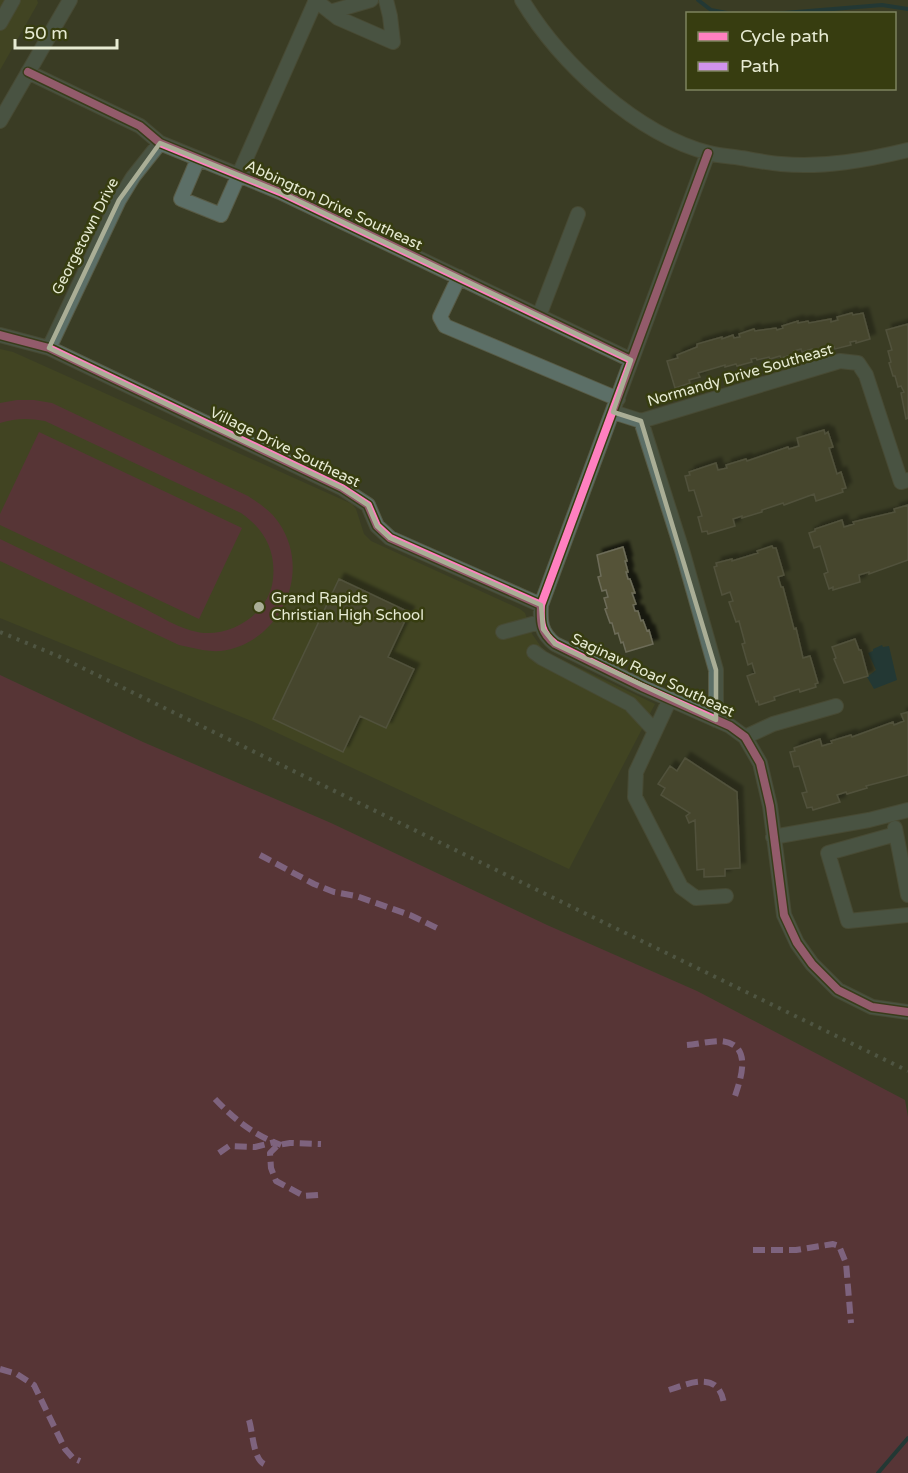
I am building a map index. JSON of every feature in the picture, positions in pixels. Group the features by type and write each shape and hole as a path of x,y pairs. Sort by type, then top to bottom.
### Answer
{"street":[{"path":"0,23 13,0"},
{"path":"0,121 70,0"},
{"path":"198,159 181,199 221,215 316,0 338,18 393,42 386,0"},
{"path":"330,12 371,0"},
{"path":"522,0 567,62 600,92 634,117 662,133 708,153 781,164 820,164 869,159 908,150"},
{"name":"Abbington Drive Southeast","path":"28,72 140,126 160,143 280,192 631,360"},
{"name":"Georgetown Drive","path":"49,348 118,200 160,143"},
{"path":"503,632 540,622 541,605 708,153"},
{"path":"539,316 578,214"},
{"name":"Normandy Drive Southeast","path":"459,278 440,317 445,326 616,405 641,421 716,670 716,720"},
{"name":"Village Drive Southeast","path":"0,335 49,348 342,488 368,505 377,526 390,538 541,605"},
{"name":"Normandy Drive Southeast","path":"641,421 840,361 858,363 866,375 901,482 908,480"},
{"name":"Saginaw Road Southeast","path":"540,622 545,636 555,644 730,726 745,737 760,763 770,806 784,915 797,943 812,964 838,990 872,1006 908,1012"},
{"path":"534,652 630,704 655,731"},
{"path":"670,699 636,772 635,797 681,887 696,898 726,896"},
{"path":"745,737 773,724 836,706"},
{"path":"773,837 869,820 908,810"},
{"path":"893,814 908,895"},
{"path":"896,834 828,853 848,921 908,915"}],"highlighted area":[{"path":"160,143 280,192 631,360 613,412 641,421 716,670 716,720 555,644 543,629 541,605 390,538 377,526 368,505 342,488 49,348 119,200"}],"shaded area":[{"path":"0,0 37,0 38,3 0,70"},
{"name":"Grand Rapids Christian High School","path":"0,349 13,352 352,504 356,509 364,534 371,541 520,609 525,613 532,634 544,651 655,704 569,869 254,722 0,618"},
{"path":"17,400 52,403 248,496 265,508 279,523 289,543 293,563 291,583 285,603 274,620 260,635 242,645 221,651 179,645 0,561 0,539 178,626 204,633 228,630 249,619 265,601 273,579 272,559 267,541 256,526 241,513 45,421 22,419 0,423 0,403"},
{"path":"39,432 242,528 199,619 0,525 0,514"},
{"path":"0,675 143,742 331,823 547,925 697,991 905,1100 908,1117 908,1473 0,1473"}],"water":[{"path":"882,645 883,647 889,646 897,680 874,689 867,677 876,670 868,653"}],"building":[{"path":"852,313 853,315 863,313 870,339 856,343 856,341 850,342 851,345 835,349 834,347 812,351 812,349 802,352 801,349 794,351 795,354 781,358 780,356 757,360 756,358 751,359 752,362 737,366 736,364 725,367 725,365 698,373 700,377 675,388 667,361 678,358 677,355 697,347 697,344 733,335 734,338 740,337 739,334 754,329 755,331 776,328 777,330 798,321 798,323 808,321 809,323 831,319 831,322 838,320 837,317"},
{"path":"908,324 908,418 906,419 901,393 904,392 901,386 898,387 889,363 891,362 888,351 892,350 886,330"},
{"path":"824,430 825,434 828,432 833,447 829,448 837,474 841,472 846,488 842,489 843,492 816,501 814,494 762,510 762,512 733,519 735,526 708,534 707,531 702,532 698,517 702,516 694,490 689,491 685,476 690,475 689,472 716,463 718,470 727,468 726,465 746,459 747,461 788,447 789,449 799,446 797,438"},
{"path":"908,505 908,560 869,574 869,572 859,575 860,582 833,590 833,587 829,589 824,574 828,572 820,546 814,548 809,533 842,520 844,527 854,524 853,522 895,512 894,509"},
{"path":"772,546 776,548 784,575 778,577 783,587 794,629 796,628 803,658 810,656 818,683 815,684 816,687 800,692 799,689 774,697 775,700 759,705 747,676 755,673 752,663 748,665 739,621 736,622 729,602 733,601 730,592 722,595 714,567 717,566 716,563 732,559 732,561"},
{"path":"623,547 627,561 625,561 628,572 626,572 635,593 632,593 636,604 633,605 647,631 649,630 653,644 626,652 618,633 615,634 605,609 607,608 604,598 608,597 606,590 602,591 598,577 601,576 597,555"},
{"path":"339,579 409,612 388,657 414,669 386,728 360,716 343,752 273,719"},
{"path":"855,639 861,650 868,676 844,683 834,659 836,658 832,647"},
{"path":"908,712 908,775 837,795 840,802 813,810 812,807 807,808 802,793 807,792 799,766 794,767 790,752 795,751 794,748 820,739 822,746 832,743 831,741 851,735 852,737 893,722 894,725 904,721 901,714"},
{"path":"685,758 737,792 740,868 725,869 725,876 704,877 704,869 697,870 695,820 689,823 686,816 690,813 661,795 665,788 658,784 670,766 677,771"}],"waterway":[{"path":"698,0 711,10 722,12"},
{"path":"796,12 882,5 908,9"},
{"path":"878,1473 908,1438"}],"railway":[{"path":"0,632 58,656 908,1071"}],"marked path":[{"path":"260,855 314,884 410,915 439,929"},
{"path":"687,1045 721,1041 731,1043 738,1048 742,1071 735,1096"},
{"path":"215,1099 245,1126 281,1145"},
{"path":"219,1153 229,1146 255,1147 275,1142"},
{"path":"318,1195 304,1196 276,1181 271,1168 270,1153 278,1145 321,1144"},
{"path":"753,1250 796,1250 833,1244 839,1246 846,1263 851,1323"},
{"path":"0,1369 17,1374 34,1385 65,1449 73,1458 80,1461"},
{"path":"669,1390 695,1382 710,1383 717,1387 724,1404"},
{"path":"249,1420 255,1451 264,1464"}],"cycle path":[{"path":"28,72 140,126 160,143 280,192 631,360"},
{"path":"708,153 541,605 542,627 555,644 642,687 730,726 745,737 760,763 770,806 784,915 797,943 812,964 838,990 872,1007 908,1012"},
{"path":"0,335 49,348 342,488 368,505 377,526 390,538 541,605"}],"place":[{"name":"Grand Rapids Christian High School","path":"259,607"}]}
